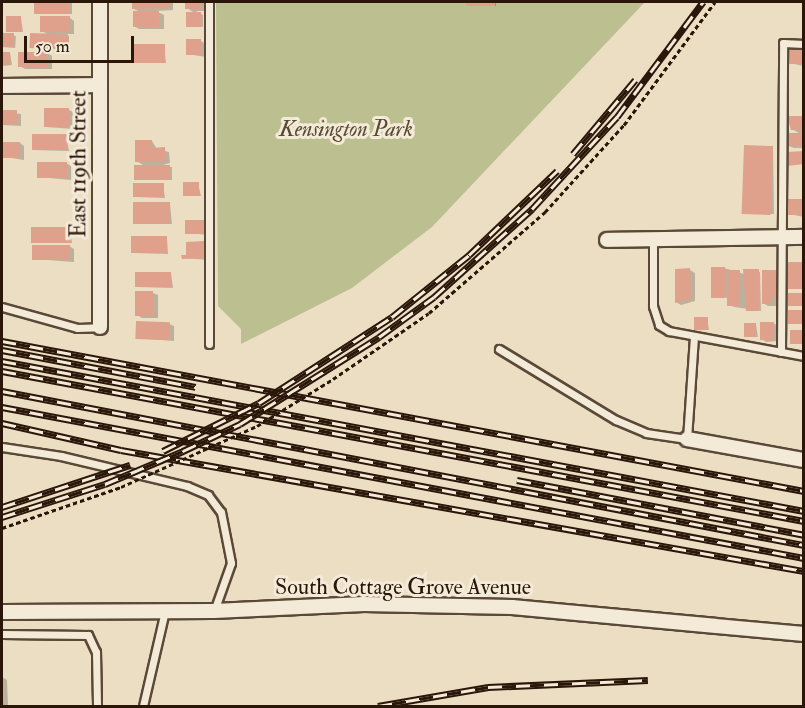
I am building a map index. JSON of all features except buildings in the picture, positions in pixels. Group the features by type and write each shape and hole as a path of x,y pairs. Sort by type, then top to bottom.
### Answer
{"street":[{"name":"East 119th Street","path":"100,2 100,327"},
{"path":"2,86 100,86"},
{"path":"606,240 804,237"},
{"path":"687,439 804,460"},
{"name":"South Cottage Grove Avenue","path":"2,612 214,611 364,604 512,607 804,634"}],"lane":[{"path":"208,344 209,2"},
{"path":"781,351 783,44 804,44"},
{"path":"653,240 654,317 669,331 804,356"},
{"path":"2,307 77,328 100,327"},
{"path":"499,349 615,420 646,433 687,439 694,336"},
{"path":"2,447 61,456 187,486 208,495 221,512 231,563 214,611"},
{"path":"143,706 165,612"},
{"path":"2,634 88,635 96,652 97,706"}],"path":[{"path":"2,528 122,487 257,426 333,379 437,307 545,212 624,125 715,2"}],"green space":[{"name":"Kensington Park","path":"216,2 645,2 432,227 352,288 241,344 241,329 218,306"}],"railway":[{"path":"2,517 105,484 240,424 379,337 434,297 532,209 617,117 703,2"},
{"path":"573,154 635,80"},
{"path":"163,451 259,403 392,317 469,255 557,171"},
{"path":"2,341 804,491"},
{"path":"2,350 196,387"},
{"path":"2,361 804,511"},
{"path":"2,371 804,521"},
{"path":"2,391 804,545"},
{"path":"2,407 804,558"},
{"path":"2,423 121,450 804,571"},
{"path":"2,507 130,465"},
{"path":"517,480 804,535"},
{"path":"378,706 488,687 648,680"}]}
